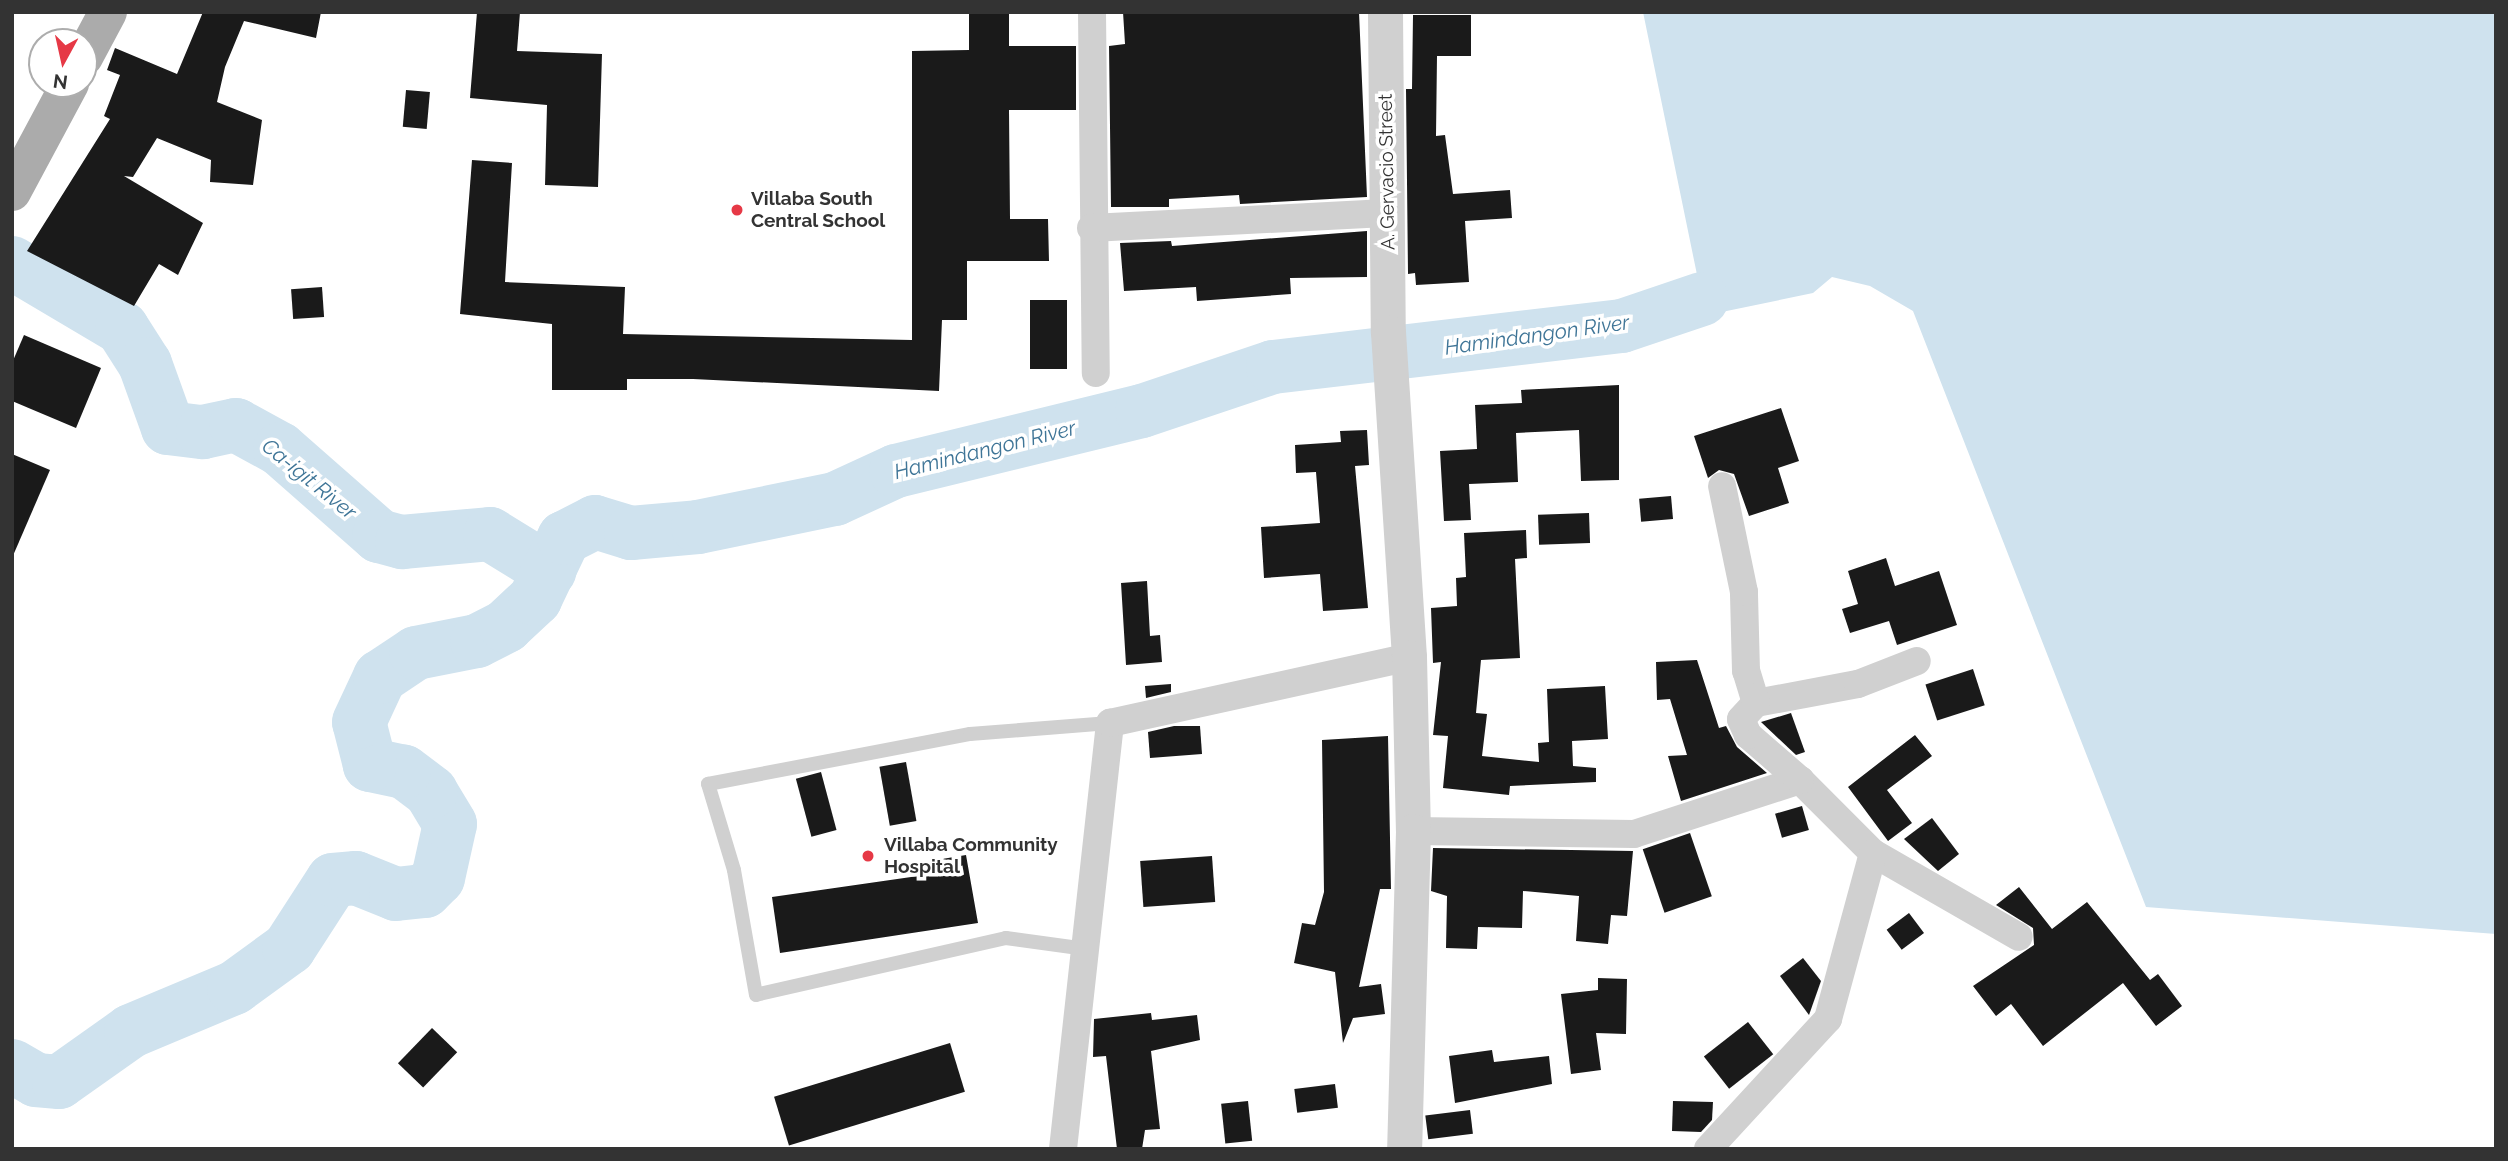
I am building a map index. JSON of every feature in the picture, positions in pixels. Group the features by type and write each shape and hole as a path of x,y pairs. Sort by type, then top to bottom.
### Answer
{"main road":[{"path":"98,31 108,12"},
{"path":"12,192 62,98"}],"street":[{"path":"1092,12 1091,228 1096,373"},
{"name":"A. Gervacio Street","path":"1385,12 1388,332 1409,657 1413,831 1404,1149"},
{"path":"1091,228 1386,213"},
{"path":"1722,486 1744,593 1746,671 1756,703"},
{"path":"1063,1149 1110,723 1409,657"},
{"path":"1917,661 1858,684 1756,703 1741,719 1748,735 1800,780 1873,853 2019,937"},
{"path":"1413,831 1634,834 1800,780"},
{"path":"1708,1149 1828,1019 1873,853"}],"lane":[{"path":"1086,950 1006,938 756,995 734,870 708,785 970,734 1110,723"}],"water":[{"path":"1643,12 2496,12 2496,934 2146,907 1913,311 1870,286 1832,277 1813,293 1717,313 1702,299"}],"building":[{"path":"203,12 321,12 316,38 244,21 225,67 217,102 262,120 253,185 210,182 211,160 157,138 133,177 124,176 203,223 178,275 159,264 134,306 27,251 110,119 104,116 120,75 107,70 115,48 177,74"},
{"path":"477,12 520,12 517,51 602,54 598,187 545,185 547,105 470,98"},
{"path":"969,12 1009,12 1009,46 1076,46 1076,110 1009,110 1010,219 1048,219 1049,261 967,261 967,320 942,320 939,391 693,379 627,379 627,390 552,390 552,324 460,314 472,160 512,163 505,282 625,287 623,334 912,340 912,51 969,50"},
{"path":"1123,12 1359,12 1367,197 1240,204 1239,195 1169,199 1169,207 1111,207 1109,46 1125,44"},
{"path":"1413,15 1471,15 1471,56 1437,56 1436,136 1445,135 1453,194 1510,190 1512,218 1465,221 1469,282 1416,285 1415,273 1408,274 1406,89 1412,89"},
{"path":"406,90 430,92 427,129 403,127"},
{"path":"1367,231 1367,277 1290,278 1291,294 1197,301 1196,287 1124,291 1120,243 1171,241 1172,246"},
{"path":"322,287 324,317 293,319 291,289"},
{"path":"1030,300 1067,300 1067,369 1030,369"},
{"path":"24,335 101,368 76,428 12,401 12,363"},
{"path":"1619,385 1619,480 1581,481 1579,430 1516,433 1518,482 1469,484 1471,520 1444,521 1440,451 1477,449 1475,405 1522,403 1521,390"},
{"path":"1781,408 1799,461 1778,468 1789,503 1749,516 1734,474 1719,470 1708,478 1694,436"},
{"path":"1367,430 1369,465 1355,466 1368,608 1323,611 1320,574 1264,578 1261,527 1320,523 1316,472 1296,473 1295,445 1341,442 1340,431"},
{"path":"12,454 50,470 12,558"},
{"path":"1671,496 1673,519 1641,522 1639,499"},
{"path":"1589,513 1590,543 1539,545 1538,515"},
{"path":"1526,530 1527,558 1515,559 1520,658 1481,660 1476,713 1487,714 1482,756 1539,762 1538,743 1549,742 1547,689 1605,686 1608,739 1572,741 1573,766 1596,768 1596,782 1510,786 1509,795 1443,788 1448,736 1433,735 1441,662 1433,663 1431,608 1457,606 1456,578 1466,577 1464,533"},
{"path":"1886,558 1895,586 1939,571 1957,625 1897,645 1889,621 1850,633 1842,609 1858,604 1848,571"},
{"path":"1147,581 1150,636 1160,635 1162,662 1126,665 1121,583"},
{"path":"1697,660 1719,728 1726,726 1737,747 1767,773 1681,801 1668,756 1687,755 1670,699 1657,700 1656,662"},
{"path":"1973,669 1985,705 1937,721 1925,684"},
{"path":"1171,684 1171,692 1146,698 1145,686"},
{"path":"1791,713 1805,752 1796,755 1761,722"},
{"path":"1174,726 1200,726 1202,754 1150,758 1148,732"},
{"path":"1915,735 1932,756 1887,790 1912,823 1888,841 1848,787"},
{"path":"1388,736 1391,889 1380,889 1359,987 1381,984 1385,1014 1353,1018 1343,1043 1335,972 1294,963 1302,923 1315,925 1324,892 1322,740"},
{"path":"906,762 916,821 890,826 879,767"},
{"path":"821,772 837,830 811,837 796,779"},
{"path":"1802,806 1809,830 1782,838 1775,814"},
{"path":"1932,818 1959,854 1938,871 1904,839"},
{"path":"1690,833 1712,896 1665,913 1643,849"},
{"path":"1433,848 1633,851 1627,916 1611,915 1608,944 1576,941 1579,896 1523,891 1522,928 1478,927 1477,949 1446,948 1447,896 1431,891"},
{"path":"966,855 978,923 780,953 772,897 932,874 930,861"},
{"path":"1212,856 1215,902 1143,907 1140,861"},
{"path":"2019,887 2052,929 2087,902 2150,980 2158,974 2182,1006 2156,1026 2123,983 2043,1046 2011,1004 1996,1016 1973,986 2034,945 2033,928 1996,905"},
{"path":"1909,913 1924,933 1902,950 1887,930"},
{"path":"1803,958 1821,981 1809,1015 1780,976"},
{"path":"1598,978 1627,979 1626,1034 1596,1033 1601,1070 1571,1074 1561,994 1598,990"},
{"path":"1151,1013 1152,1020 1197,1015 1200,1040 1151,1051 1160,1129 1145,1130 1142,1149 1117,1149 1106,1056 1093,1057 1094,1019"},
{"path":"1748,1022 1773,1054 1729,1089 1704,1056"},
{"path":"432,1028 457,1052 423,1088 398,1063"},
{"path":"950,1043 965,1092 789,1146 774,1097"},
{"path":"1492,1050 1494,1062 1549,1056 1552,1084 1455,1103 1449,1056"},
{"path":"1335,1084 1338,1108 1297,1113 1294,1089"},
{"path":"1248,1101 1252,1141 1225,1144 1221,1104"},
{"path":"1673,1101 1713,1102 1712,1120 1701,1132 1672,1131"},
{"path":"1470,1110 1473,1134 1428,1139 1425,1115"}],"waterway":[{"name":"Ca-igit River","path":"12,263 122,328 145,364 168,428 203,432 236,425 280,449 379,536 402,542 490,534 550,571"},
{"name":"Hamindangon River","path":"12,1066 36,1080 59,1082 131,1031 234,988 289,948 333,880 356,878 396,894 425,891 438,878 450,824 431,792 404,772 370,765 359,722 380,677 416,653 477,641 506,626 535,599 564,538 595,522 631,533 698,527 835,499 896,471 1142,411 1273,367 1622,326 1702,299"}],"place":[{"name":"Villaba South Central School","path":"737,210"},
{"name":"Villaba Community Hospital","path":"868,856"}]}
